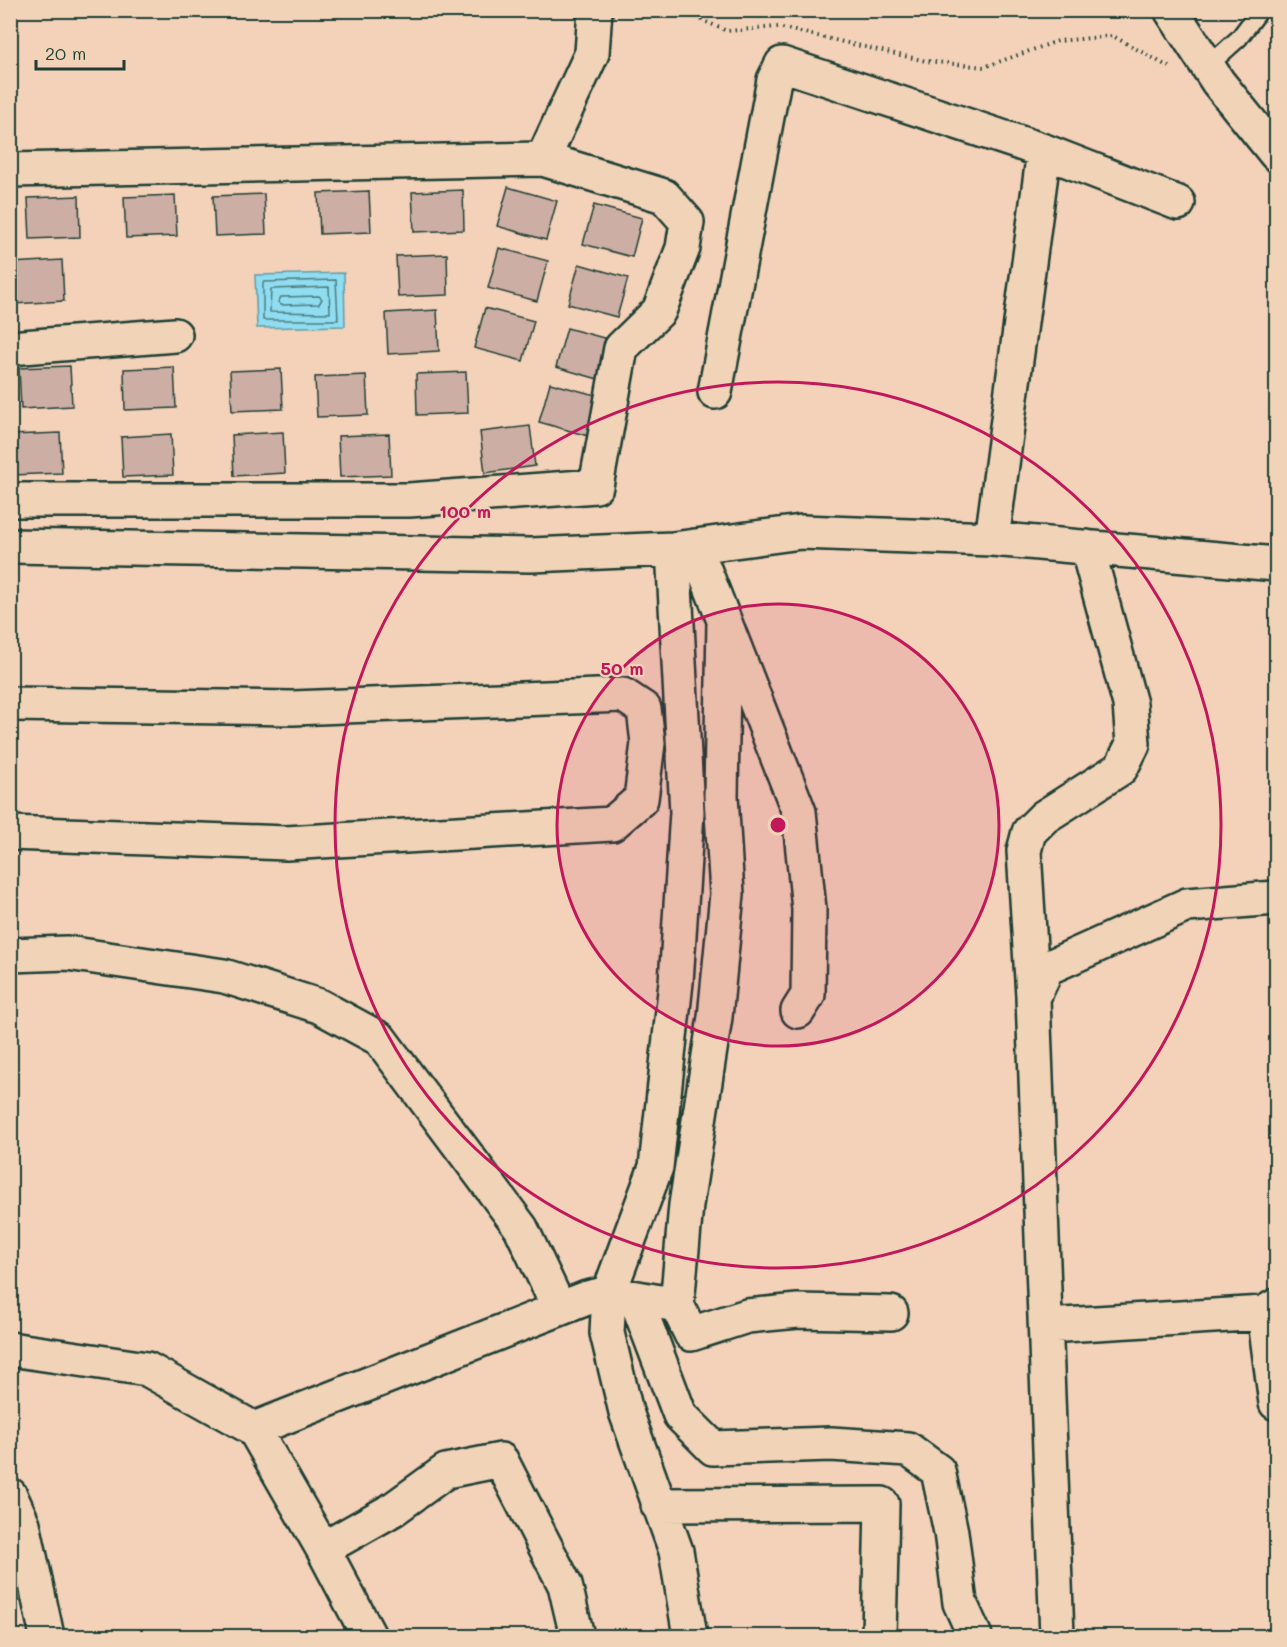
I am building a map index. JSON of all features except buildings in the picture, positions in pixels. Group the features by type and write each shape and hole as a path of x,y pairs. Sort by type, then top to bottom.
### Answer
{"street":[{"path":"543,159 592,53 595,10"},
{"path":"1171,10 1213,74 1274,142"},
{"path":"715,392 774,80 782,63 1044,151 1178,204"},
{"path":"992,539 1044,151"},
{"path":"10,170 543,159 664,195 687,222 683,248 659,311 621,348 596,486 409,500 10,500"},
{"path":"10,348 175,335"},
{"path":"10,546 531,555 684,548 801,532 992,539 1276,564"},
{"path":"1058,1636 1033,998 1024,851 1029,832 1044,817 1121,768 1133,744 1130,705 1087,547"},
{"path":"684,548 724,620 799,812 809,909 808,996 798,1011"},
{"path":"684,548 687,812 676,982 656,1167 622,1296 607,1332 626,1412 676,1551 690,1636"},
{"path":"724,620 721,796 727,894 715,1017 686,1205 677,1305 691,1334 747,1316 798,1311 891,1313"},
{"path":"10,704 293,708 623,695 644,709 648,742 641,799 612,824 286,843 10,833"},
{"path":"1033,998 1047,968 1187,905 1276,898"},
{"path":"10,955 67,953 224,976 319,1006 380,1039 521,1228 559,1308"},
{"path":"622,1296 680,1415 713,1448 831,1444 908,1449 938,1471 951,1532 960,1603 975,1636"},
{"path":"254,1429 559,1308 622,1296 677,1305"},
{"path":"1046,1326 1270,1310 1276,1403"},
{"path":"10,1349 147,1369 254,1429 323,1549 369,1636"},
{"path":"323,1549 392,1510 447,1471 501,1460 565,1585 577,1636"},
{"path":"10,1495 23,1524 22,1590 48,1636"},
{"path":"658,1505 882,1504 879,1636"}],"lane":[{"path":"1213,74 1260,10"}],"path":[{"path":"679,10 727,31 778,27 926,61 984,68 1058,41 1113,36 1199,81 1213,74"}],"water":[{"path":"344,273 345,326 257,328 255,275"}]}
